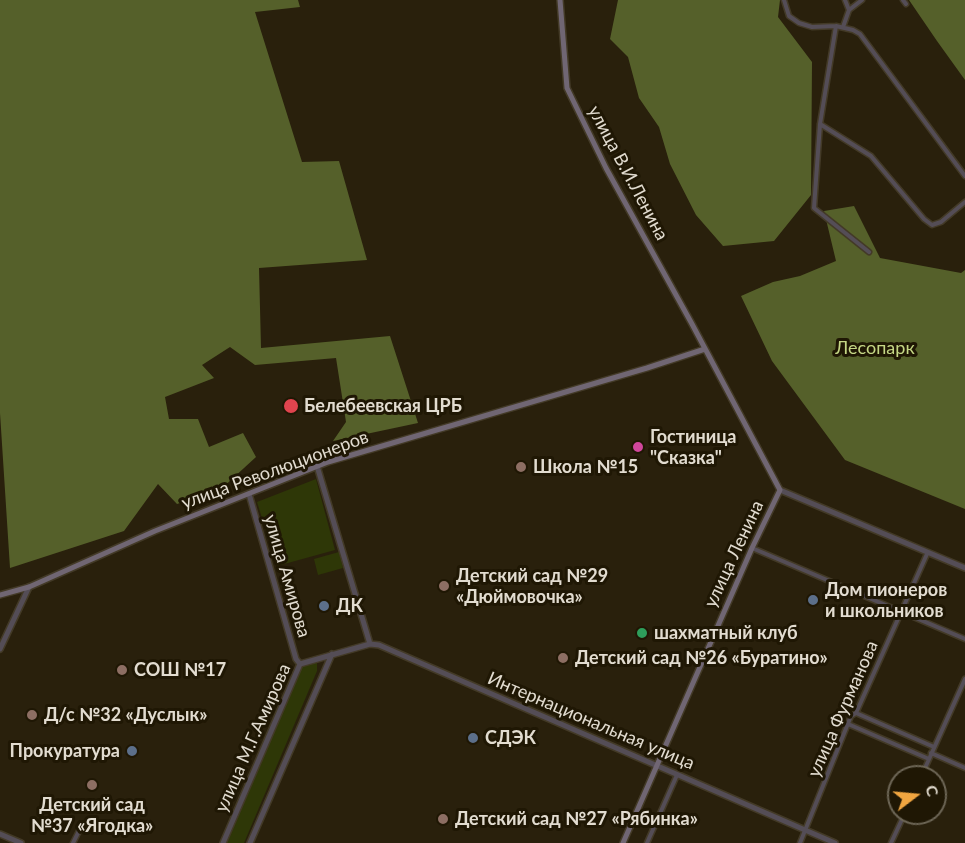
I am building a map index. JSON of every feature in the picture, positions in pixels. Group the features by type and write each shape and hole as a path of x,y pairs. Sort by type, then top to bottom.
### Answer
{"main road":[{"name":"улица В.И.Ленина","path":"560,0 567,88 606,168 705,349"},
{"name":"улица Революционеров","path":"0,595 29,587 155,531 317,466 705,349"},
{"name":"улица Ленина","path":"623,843 752,548 780,490 705,349"}],"street":[{"path":"784,0 789,16 799,23 812,27 843,27 860,34 965,176"},
{"path":"845,0 849,10"},
{"path":"843,27 849,10 862,0"},
{"path":"836,26 820,124 814,208 869,252"},
{"path":"820,124 871,156 924,219 932,225 941,222 965,202"},
{"path":"250,843 333,654 370,644 317,466"},
{"path":"780,490 927,554 965,568"},
{"name":"улица Амирова","path":"249,494 296,658 300,664"},
{"path":"752,548 965,639"},
{"name":"улица Фурманова","path":"800,843 851,716 856,713 927,554"},
{"path":"0,649 29,587"},
{"name":"Интернациональная улица","path":"370,644 379,645 835,843"},
{"name":"улица М.Г.Амирова","path":"223,843 300,664 333,654"},
{"path":"926,765 965,679"},
{"path":"856,713 934,747"},
{"path":"848,724 929,759"},
{"path":"931,753 965,768"},
{"path":"647,843 677,775"},
{"path":"891,843 899,825"},
{"path":"73,843 79,831"},
{"path":"0,834 21,843"}],"green space":[{"path":"0,0 298,0 300,7 255,12 302,162 339,161 367,260 259,268 261,348 390,336 418,423 333,441 346,422 336,358 255,365 230,347 202,365 214,378 165,397 169,419 198,419 209,447 243,433 256,457 220,490 177,504 158,484 124,531 10,568 0,413"},
{"path":"618,0 780,0 778,17 812,62 811,195 774,241 723,246 696,215 670,164 659,127 639,98 628,57 610,39"},
{"path":"909,0 965,0 965,80 937,41"},
{"name":"Лесопарк","path":"854,206 880,258 961,273 965,270 965,509 845,460 772,361 741,296 773,282 800,276 836,261 824,211"},
{"path":"316,479 335,550 277,566 257,502"},
{"path":"339,552 343,568 318,575 314,559"},
{"path":"311,660 317,663 317,671 244,843 227,843 303,664"}],"place":[{"name":"Белебеевская ЦРБ","path":"291,406"},
{"name":"Гостиница \"Сказка\"","path":"638,447"},
{"name":"Школа №15","path":"521,467"},
{"name":"Детский сад №29 «Дюймовочка»","path":"444,586"},
{"name":"Дом пионеров и школьников","path":"813,600"},
{"name":"ДК","path":"324,606"},
{"name":"шахматный клуб","path":"642,633"},
{"name":"Детский сад №26 «Буратино»","path":"563,658"},
{"name":"СОШ №17","path":"122,670"},
{"name":"Д/с №32 «Дуслык»","path":"32,715"},
{"name":"СДЭК","path":"473,738"},
{"name":"Прокуратура","path":"132,751"},
{"name":"Детский сад №37 «Ягодка»","path":"92,785"},
{"name":"Детский сад №27 «Рябинка»","path":"443,819"}]}
